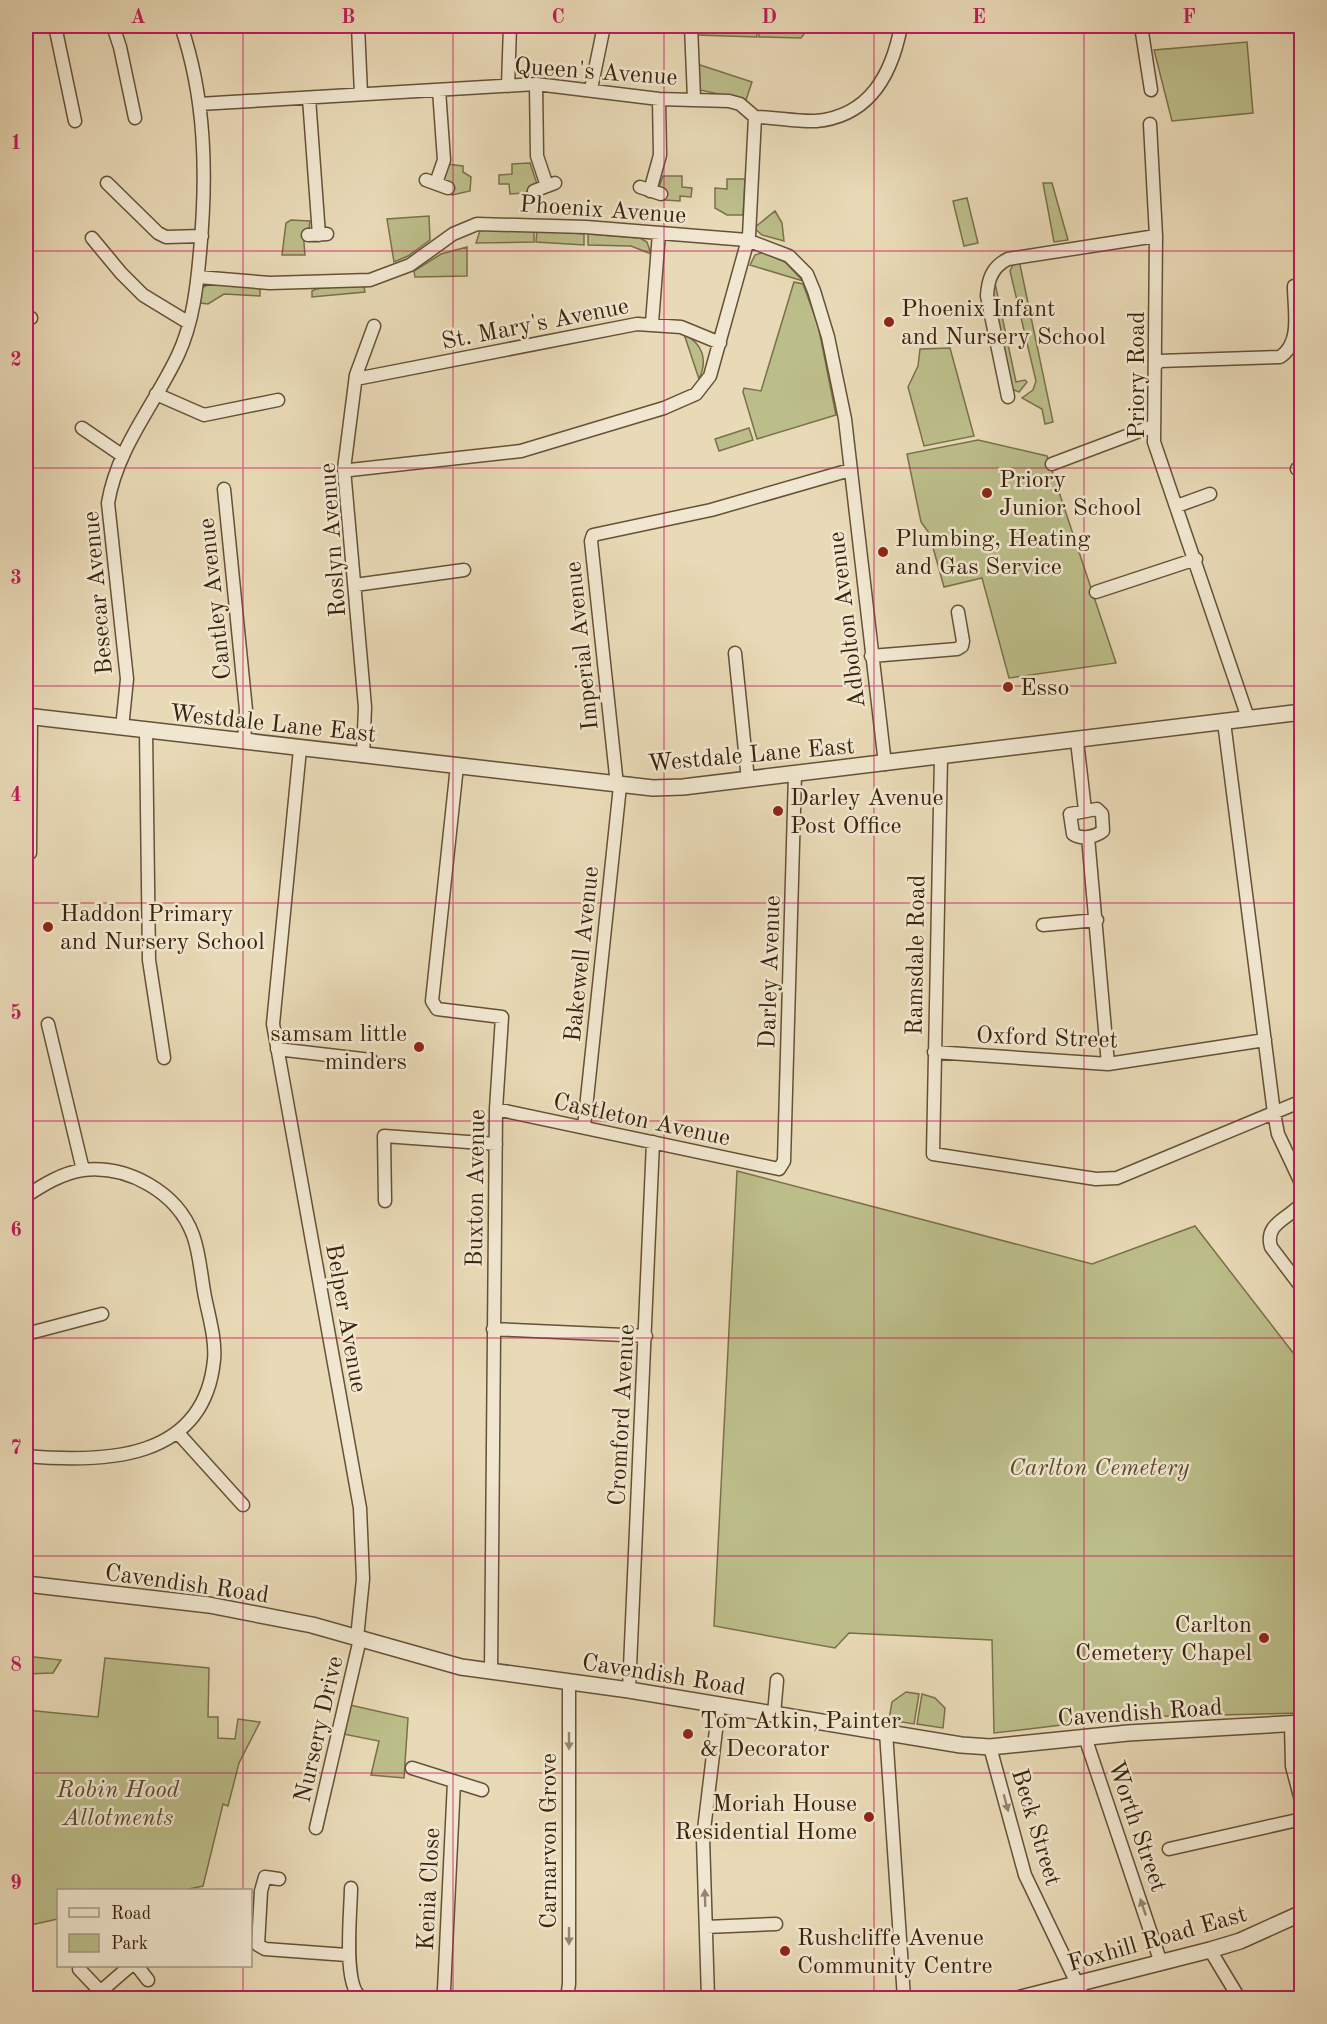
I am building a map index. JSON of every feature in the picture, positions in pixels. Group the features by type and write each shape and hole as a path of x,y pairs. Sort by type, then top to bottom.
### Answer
{"street":[{"path":"56,26 75,121"},
{"path":"113,26 120,47 135,118"},
{"name":"Besecar Avenue","path":"122,728 127,679 108,503 111,485 123,456 179,354 189,323 198,277 202,236 205,173 199,104 181,26"},
{"path":"358,26 362,94"},
{"path":"508,86 510,26"},
{"path":"591,89 604,26"},
{"path":"691,26 694,98"},
{"path":"344,469 521,451 664,408 700,391 710,376 747,240 753,200 755,117 815,121 838,116 863,105 883,82 890,67 901,26"},
{"path":"1141,26 1150,90"},
{"path":"534,191 551,184 537,156 536,84"},
{"name":"Queen's Avenue","path":"199,104 536,84 659,99 694,98 740,104 755,117"},
{"path":"437,184 444,160 439,90"},
{"path":"309,98 318,235"},
{"path":"650,190 660,155 659,99"},
{"name":"Priory Road","path":"1150,124 1156,236 1157,364 1154,442 1196,559 1248,718"},
{"path":"107,183 158,233 166,237 202,236"},
{"name":"Phoenix Avenue","path":"198,277 270,283 370,280 395,273 453,234 477,224 545,225 747,240 778,249 799,264 807,274 828,337 845,419 850,470"},
{"path":"652,323 659,233"},
{"path":"1008,397 987,296 988,283 997,266 1008,259 1156,236"},
{"path":"92,238 143,295 189,323"},
{"path":"1157,364 1159,361 1280,357 1290,351 1294,343 1294,286"},
{"name":"St. Mary's Avenue","path":"356,375 361,378 637,324 652,323 681,327 720,343"},
{"name":"Roslyn Avenue","path":"363,756 365,706 344,469 356,375 374,326"},
{"path":"156,394 204,415 279,400"},
{"path":"1052,464 1153,426"},
{"path":"82,428 123,456"},
{"name":"Imperial Avenue","path":"619,785 591,541 593,535 764,497 850,470"},
{"name":"Adbolton Avenue","path":"850,470 885,764"},
{"name":"Cantley Avenue","path":"224,489 246,710 244,741"},
{"path":"1177,506 1210,494"},
{"path":"1096,592 1196,559"},
{"path":"355,585 464,570"},
{"path":"871,656 957,649 962,646 963,642 958,612"},
{"path":"735,653 748,780"},
{"name":"Westdale Lane East","path":"28,717 619,785 683,788 1302,712"},
{"path":"28,717 30,853"},
{"path":"1224,722 1274,1113 1278,1134 1302,1185"},
{"path":"146,731 149,960 164,1058"},
{"path":"1077,741 1085,810"},
{"name":"Belper Avenue","path":"300,749 273,1007 277,1049 360,1508 363,1579 359,1639"},
{"name":"Ramsdale Road","path":"941,757 933,1154 1096,1179 1116,1178 1274,1113"},
{"name":"Buxton Avenue","path":"457,766 432,1001 437,1009 502,1017 496,1109 491,1672"},
{"name":"Darley Avenue","path":"779,1169 784,1161 795,774"},
{"name":"Bakewell Avenue","path":"584,1126 619,785"},
{"path":"1096,808 1101,811 1104,826 1099,834 1088,837 1078,837 1073,834 1069,819 1074,811 1096,808"},
{"path":"1088,837 1108,1064"},
{"path":"1042,925 1097,920"},
{"path":"48,1024 83,1170"},
{"name":"Oxford Street","path":"934,1052 1108,1064 1265,1040"},
{"path":"277,1049 371,1060"},
{"path":"1274,1113 1302,1101"},
{"name":"Castleton Avenue","path":"496,1109 779,1169"},
{"path":"385,1201 384,1136 496,1144"},
{"name":"Cromford Avenue","path":"629,1689 653,1142"},
{"path":"26,1196 55,1179 83,1170 130,1176 152,1185 172,1202 193,1235 215,1358 211,1381 201,1401 178,1433 146,1450 122,1455 72,1459 26,1456"},
{"path":"1302,1203 1275,1225 1270,1231 1269,1240 1271,1247 1302,1288"},
{"path":"26,1334 102,1314"},
{"path":"493,1329 646,1336"},
{"path":"178,1433 243,1505"},
{"name":"Cavendish Road","path":"26,1584 209,1605 312,1625 427,1659 491,1672 629,1689 990,1747 1085,1737 1296,1724"},
{"name":"Nursery Drive","path":"316,1828 359,1639"},
{"path":"774,1713 777,1680"},
{"name":"Carnarvon Grove","path":"567,1998 569,1984 568,1682"},
{"path":"708,1998 703,1838 719,1705"},
{"path":"1296,1724 1292,1766 1302,1804"},
{"path":"886,1732 904,1998"},
{"name":"Worth Street","path":"1085,1737 1161,1963"},
{"name":"Beck Street","path":"990,1747 1026,1875 1084,1998"},
{"path":"412,1768 482,1790"},
{"name":"Kenia Close","path":"446,1998 444,1990 454,1782"},
{"path":"1169,1849 1302,1819"},
{"path":"279,1879 265,1876 265,1904 258,1945 265,1949 347,1955"},
{"path":"351,1888 351,1940 347,1955 352,1986 362,1998"},
{"name":"Foxhill Road East","path":"1021,1998 1240,1941 1302,1913"},
{"path":"706,1927 776,1924"},
{"path":"1210,1950 1239,1998"},
{"path":"79,1969 97,1995 128,1967"},
{"path":"138,1967 148,1980"}],"green space":[{"path":"696,26 756,26 757,37 696,35"},
{"path":"810,26 801,38 759,37 759,27"},
{"path":"1247,42 1253,113 1172,121 1154,50"},
{"path":"697,64 752,82 746,100 700,90"},
{"path":"530,163 537,184 525,193 510,194 509,184 499,184 499,175 512,174 512,164"},
{"path":"447,164 463,166 463,172 471,177 470,191 452,195 452,189 440,181"},
{"path":"663,176 682,176 682,187 692,188 691,197 680,196 680,201 665,200 659,187"},
{"path":"727,179 745,179 743,215 727,215 715,208 715,188 727,189"},
{"path":"1043,183 1052,183 1068,240 1054,242"},
{"path":"967,198 978,243 964,246 953,201"},
{"path":"775,211 782,223 784,241 762,235 754,228"},
{"path":"429,216 430,240 408,256 394,262 387,219"},
{"path":"291,220 310,221 309,229 303,231 305,255 282,255 286,223"},
{"path":"534,229 534,242 476,243 480,231"},
{"path":"537,230 584,234 584,245 536,242"},
{"path":"588,234 640,238 647,242 651,254 631,246 588,245"},
{"path":"467,247 467,276 415,277 414,271 441,254"},
{"path":"764,252 785,262 803,281 750,265 755,255"},
{"path":"1019,260 1053,422 1045,424 1042,409 1022,398 1033,390 1036,381 1010,271 1014,262"},
{"path":"1002,270 995,283 1016,382 1025,380 1027,382 1019,392 1012,389 993,305 992,281"},
{"path":"794,282 803,284 818,325 836,415 757,439 743,392 744,388 761,391"},
{"path":"212,283 260,288 260,296 224,294 208,304 200,303 201,288"},
{"path":"368,283 369,286 364,287 365,292 312,297 312,291 316,289"},
{"path":"684,334 696,343 702,353 703,365 699,379"},
{"path":"950,348 974,436 924,446 908,387 918,366 920,349"},
{"path":"749,428 753,440 719,451 715,439"},
{"name":"Priory Junior School","path":"978,440 1047,456 1116,663 1009,678 982,578 944,587 929,533 921,522 907,454"},
{"name":"Carlton Cemetery","path":"737,1171 1092,1264 1195,1226 1301,1363 1301,1713 1129,1717 994,1733 992,1640 849,1633 835,1648 714,1626"},
{"path":"26,1656 61,1660 53,1673 26,1674"},
{"name":"Robin Hood Allotments","path":"105,1658 209,1668 208,1717 218,1717 218,1738 235,1739 238,1719 260,1722 239,1763 228,1806 223,1804 203,1886 189,1889 57,1889 57,1919 26,1926 26,1710 98,1717"},
{"path":"906,1692 919,1694 914,1724 889,1720 892,1702"},
{"path":"922,1694 935,1698 945,1708 943,1728 917,1724"},
{"path":"350,1705 408,1718 404,1778 371,1775 379,1741 343,1734"}],"place":[{"name":"Phoenix Infant and Nursery School","path":"889,322"},
{"name":"Priory Junior School","path":"987,493"},
{"name":"Plumbing, Heating and Gas Service","path":"883,552"},
{"name":"Esso","path":"1008,687"},
{"name":"Darley Avenue Post Office","path":"778,811"},
{"name":"Haddon Primary and Nursery School","path":"48,927"},
{"name":"samsam little minders","path":"419,1047"},
{"name":"Carlton Cemetery Chapel","path":"1264,1638"},
{"name":"Tom Atkin, Painter & Decorator","path":"688,1734"},
{"name":"Moriah House Residential Home","path":"869,1817"},
{"name":"Rushcliffe Avenue Community Centre","path":"785,1951"}]}
